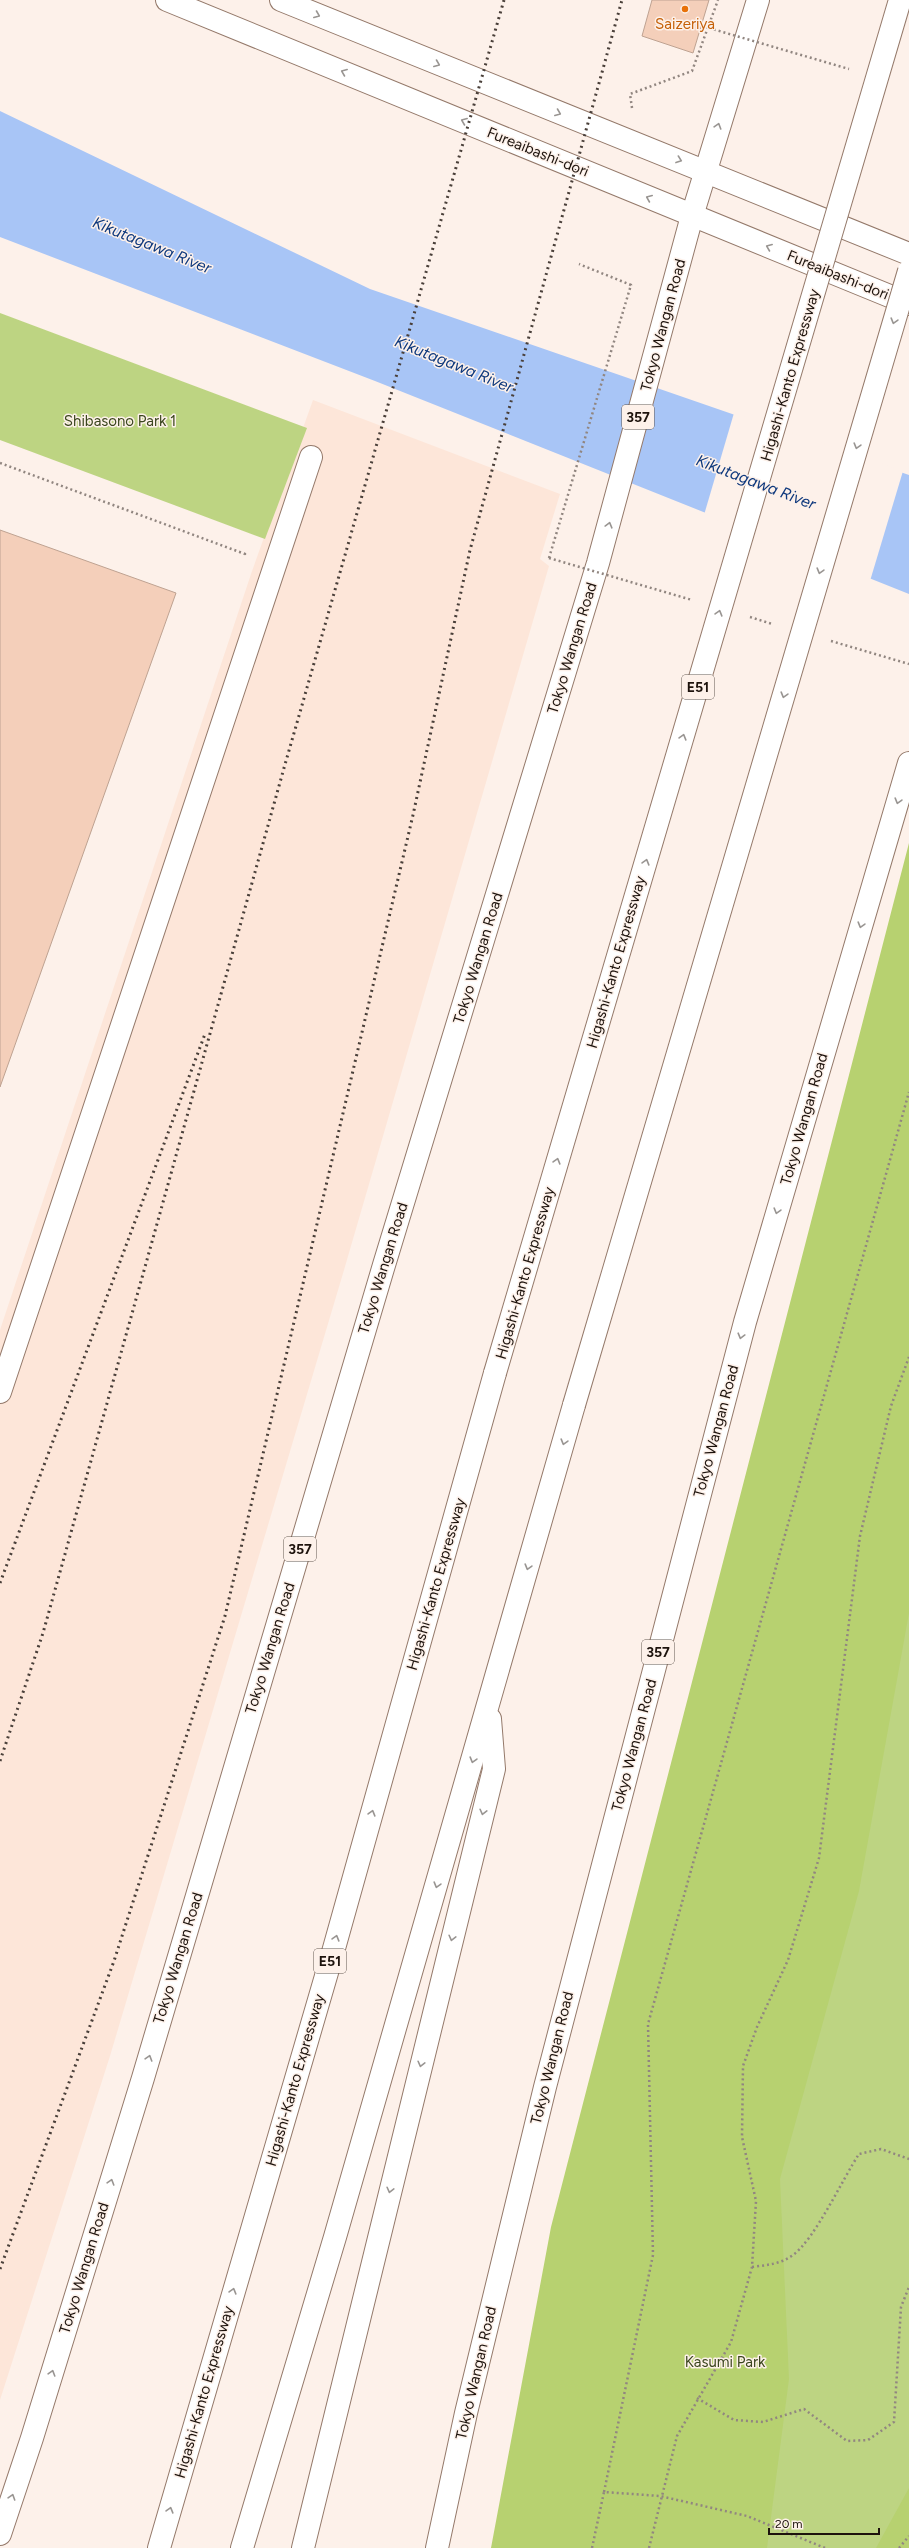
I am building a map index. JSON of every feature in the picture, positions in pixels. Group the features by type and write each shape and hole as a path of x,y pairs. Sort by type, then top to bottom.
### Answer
{"main road":[{"name":"Fureaibashi-dori","path":"167,0 909,304"},
{"path":"281,0 635,144 705,170 909,254"},
{"name":"Tokyo Wangan Road","path":"0,2534 34,2431 143,2078 384,1265 598,563 705,170 758,0"},
{"name":"Higashi-Kanto Expressway","path":"160,2548 333,1952 495,1373 900,0"},
{"path":"242,2548 336,2237 490,1704 574,1405 909,271"},
{"path":"0,1392 311,457"},
{"name":"Tokyo Wangan Road","path":"437,2548 466,2413 545,2087 741,1337 909,763"},
{"path":"303,2548 494,1769 490,1704"}],"path":[{"path":"632,108 630,94 692,71 718,0"},
{"path":"709,28 850,70"},
{"path":"549,558 631,284 579,264"},
{"path":"0,463 245,554 242,561"},
{"path":"592,2548 653,2255 648,2024 909,1092"},
{"path":"649,2548 660,2496 677,2436 697,2398 731,2342 752,2267 756,2201 742,2137 743,2066 757,2027 788,1960 819,1858 860,1536 891,1406 909,1357"},
{"path":"752,2267 778,2264 794,2255 810,2236 859,2154 881,2149 909,2159"},
{"path":"697,2398 734,2420 763,2422 804,2409 847,2441 868,2440 894,2422 901,2307 909,2287"},
{"path":"604,2492 660,2496 746,2516 825,2548"},
{"path":"899,2548 909,2536"}],"shaded area":[{"path":"313,400 560,494 540,559 549,566 344,1270 110,2056 0,2400 0,1330 251,574"}],"green space":[{"name":"Shibasono Park 1","path":"0,313 307,428 265,539 0,440"},
{"name":"Kasumi Park","path":"909,843 909,1613 859,1891 780,2179 789,2379 767,2548 491,2548 551,2227"},
{"name":"Kasumi Park","path":"909,986 909,2548 498,2548"},
{"path":"909,2488 909,2548 876,2548"}],"water":[{"name":"Kikutagawa River","path":"0,111 370,289 909,475 909,594 375,381 0,237"}],"pier":[{"path":"734,413 903,471 870,581 704,515"}],"building":[{"path":"652,0 709,0 693,53 642,36"},
{"path":"0,530 176,593 0,1087"}],"railway":[{"path":"0,1761 43,1633 284,768 504,0"},
{"path":"0,2269 114,1961 225,1616 413,815 470,550 622,0"},
{"path":"0,1583 205,1034"}],"place":[{"name":"Saizeriya","path":"685,9"}]}
